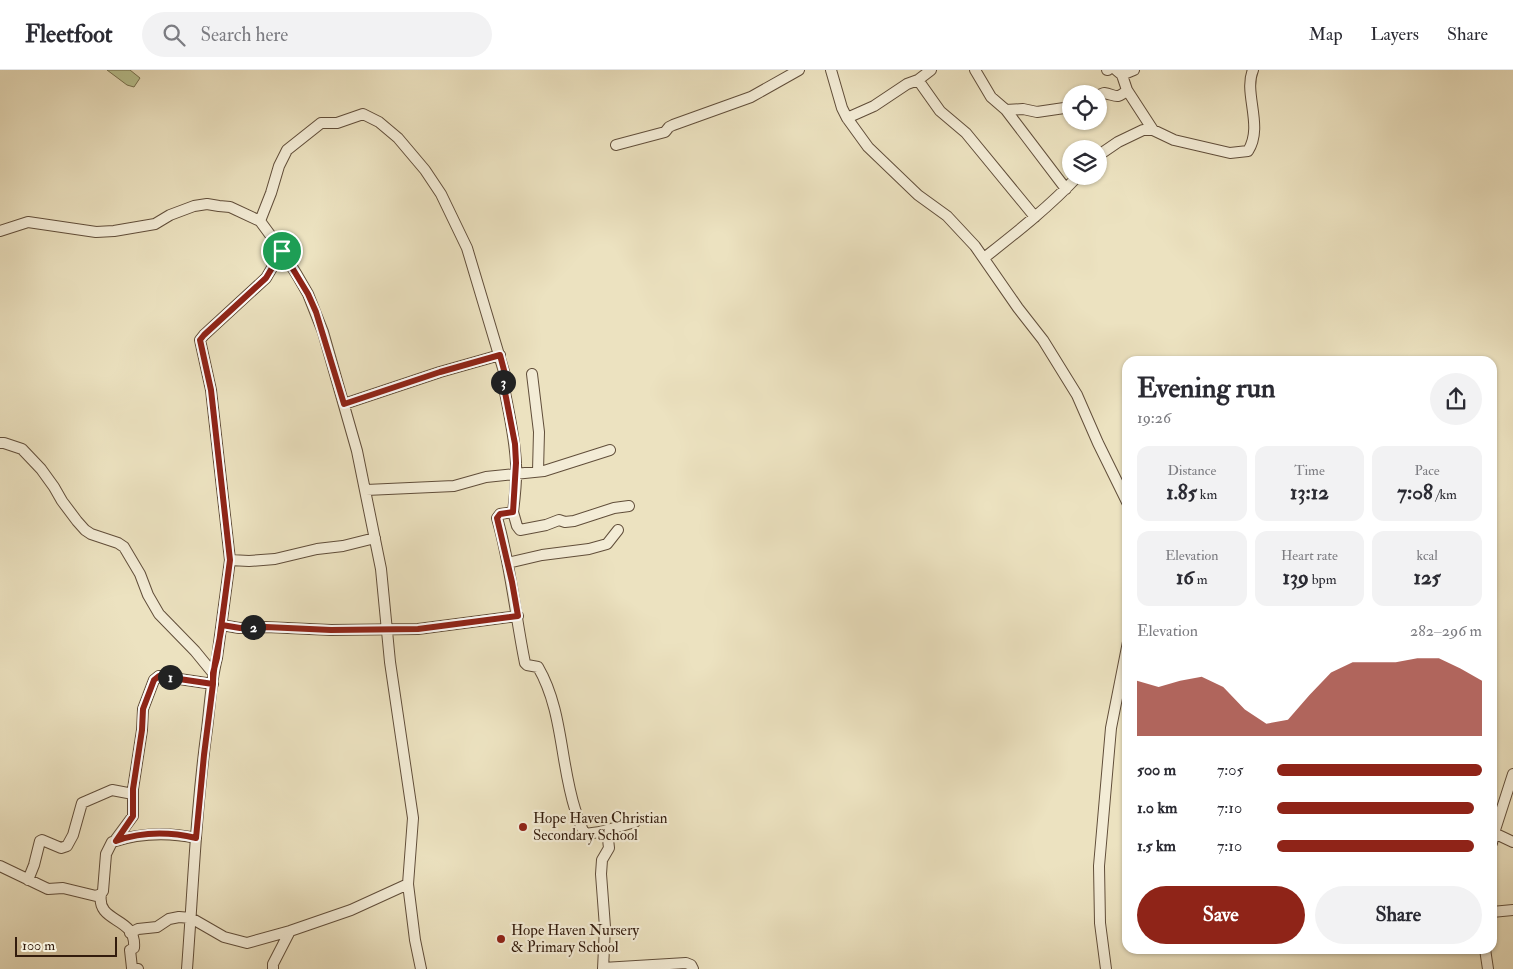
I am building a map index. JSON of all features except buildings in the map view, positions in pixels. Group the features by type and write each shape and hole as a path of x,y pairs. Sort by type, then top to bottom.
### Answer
{"street":[{"path":"616,145 666,132 673,125 751,97 799,70"},
{"path":"831,70 840,102 847,118 868,148 918,195 947,216 976,246 1042,340 1077,395 1122,492"},
{"path":"847,118 874,106 907,84 918,80 930,70"},
{"path":"975,70 991,97 1006,110 1066,189"},
{"path":"1134,70 1119,72 1127,90 1153,130"},
{"path":"1107,150 1131,135 1143,130 1153,130 1174,140 1230,153 1248,151 1254,133 1250,82 1253,70"},
{"path":"918,80 940,111 966,133 1035,217"},
{"path":"1107,94 1116,97 1127,90"},
{"path":"1006,110 1023,109 1037,112 1062,108"},
{"path":"260,222 279,166 287,150 306,134 320,123 337,123 363,114 380,122 398,138 426,170 441,194 467,248 505,374 503,382 515,444 516,473 513,512 517,526 520,530 546,525 559,520 565,522 574,521 614,508 629,506"},
{"path":"984,258 1035,217 1070,185"},
{"path":"0,231 28,222 96,232 114,232 155,224 170,215 194,206 207,204 230,207 260,222 282,251 308,294 316,312 357,451 381,569 390,662 413,818 408,884 415,940 421,969"},
{"path":"187,969 192,872 203,764 230,560 211,390 200,340 266,278 282,251"},
{"path":"344,404 500,355"},
{"path":"532,374 539,432 538,471"},
{"path":"0,443 22,449 41,469 54,486 62,502 85,530 118,542 124,547 140,574 148,595 159,614 195,651 213,679"},
{"path":"366,490 454,486 486,477 550,469 610,450"},
{"path":"513,512 500,514 497,518 518,616 519,636 525,663 538,666 559,723 560,743 569,791 581,828 587,835 635,822"},
{"path":"508,563 542,555 589,549 607,544 618,530"},
{"path":"230,560 276,560 317,549 343,546 375,538"},
{"path":"222,625 240,628 388,630 418,629 518,616"},
{"path":"1106,969 1100,923 1099,866 1111,728 1122,672"},
{"path":"116,841 133,816 133,794 143,709 154,680 159,676 213,679"},
{"path":"1497,825 1513,774"},
{"path":"28,880 40,841 42,840 61,848 67,846 82,803 112,790 133,794"},
{"path":"607,830 609,848 602,860 601,874 605,927 603,969 686,964 691,965 693,969"},
{"path":"138,969 132,966 130,950 134,948 134,940 130,933 121,921 106,914 101,907 106,854 109,846 125,837 149,834 177,834 196,838"},
{"path":"1497,839 1513,842"},
{"path":"0,866 48,889 63,888 96,896 101,894"},
{"path":"130,933 157,927 169,919 179,917 191,918 224,937 247,943 290,931 351,910 408,884"},
{"path":"1497,912 1513,910"},
{"path":"273,969 273,964 290,931"},
{"path":"1486,954 1488,969"}],"green space":[{"path":"107,70 130,70 140,78 134,87 127,85"}],"place":[{"name":"Hope Haven Christian Secondary School","path":"523,827"},
{"name":"Hope Haven Nursery & Primary School","path":"501,939"}],"route":[{"path":"282,251 266,278 200,340 211,390 230,560 227,593 213,673 213,684 159,676 154,680 143,709 142,730 133,789 133,816 125,829 118,835 116,841 125,837 149,834 177,834 196,838 213,684 213,673 222,625 240,628 266,627 318,630 418,629 518,616 506,551 497,518 500,514 513,512 516,473 515,444 503,382 504,367 500,355 440,372 344,404 316,312 297,274 282,251"}]}
